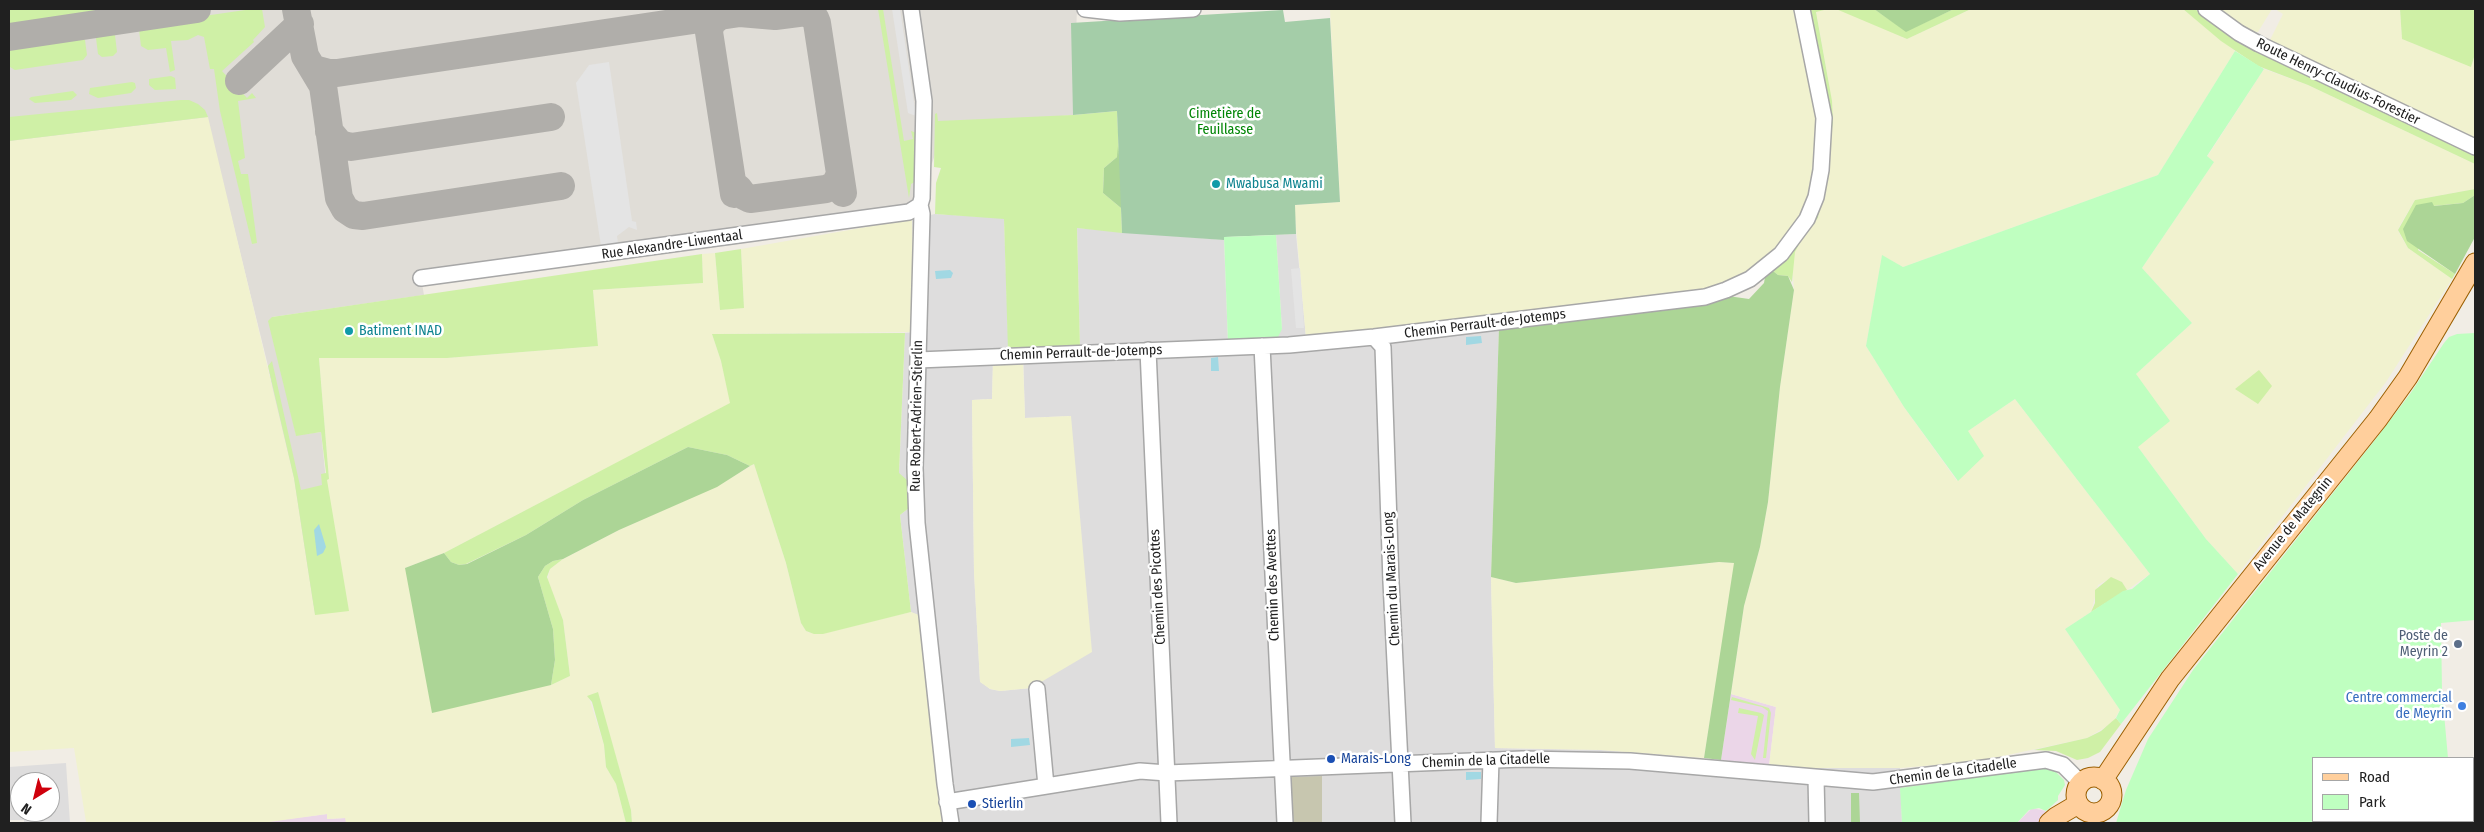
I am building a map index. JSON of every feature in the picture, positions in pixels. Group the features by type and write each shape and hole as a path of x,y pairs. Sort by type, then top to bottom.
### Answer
{"main road":[{"name":"Avenue de Mategnin","path":"2103,780 2170,679 2378,419 2408,377 2475,263"},
{"path":"2050,823 2056,817 2089,813 2104,810 2112,798 2110,787 2103,780 2091,778 2081,783 2076,791 2089,813"}],"street":[{"name":"Rue Robert-Adrien-Stierlin","path":"911,9 924,90 922,198 920,205 922,214 916,523 947,802 951,823"},
{"path":"1085,9 1120,13 1193,9"},
{"name":"Chemin Perrault-de-Jotemps","path":"918,360 1262,346 1374,337 1705,297 1739,285 1761,272 1781,254 1807,219 1816,197 1821,170 1824,118 1802,9"},
{"name":"Route Henry-Claudius-Forestier","path":"2206,9 2258,44 2475,147"},
{"name":"Rue Alexandre-Liwentaal","path":"421,278 909,212 920,205"},
{"name":"Chemin du Marais-Long","path":"1374,337 1383,347 1390,582 1402,764 1403,823"},
{"name":"Chemin des Avettes","path":"1262,346 1285,823"},
{"name":"Chemin des Picottes","path":"1148,350 1169,823"},
{"path":"1037,689 1046,786"},
{"name":"Chemin de la Citadelle","path":"947,802 1140,771 1167,773 1491,760 1594,759 1883,782 1892,778 1948,774 2046,760 2063,765 2081,783"},
{"path":"1489,823 1491,760"},
{"path":"1816,778 1817,823"}],"shaded area":[{"path":"9,9 1077,9 1073,115 945,126 916,209 421,278 424,295 272,317 296,435 321,432 326,480 315,615 268,366 207,118 9,143"},
{"path":"892,9 900,9 916,116 908,113"},
{"path":"1330,9 1793,9 1818,119 1813,196 1779,250 1733,282 1697,294 1306,338 1294,205 1340,202"},
{"path":"1828,9 1844,10 1907,39 1971,9 2183,9 2235,51 2158,175 1903,267 1882,256 1866,346 1904,407 1957,481 1968,431 2015,399 2150,574 2127,590 2122,582 2111,578 2098,585 2091,612 2065,629 2120,710 2112,723 2087,738 1984,760 1947,764 1900,768 1799,768 1769,766 1776,707 1731,694 1744,606 1760,547 1768,502 1780,387 1794,290 1792,261 1799,241 1808,227 1818,218 1833,123 1828,78 1816,11"},
{"path":"2215,9 2272,9 2258,32 2249,32"},
{"path":"2275,9 2400,9 2402,39 2471,66 2475,54 2475,140 2270,40 2283,14"},
{"path":"609,62 632,221 636,222 637,230 629,227 617,236 618,243 601,246 576,83 589,65"},
{"path":"2264,69 2308,85 2475,164 2475,189 2415,200 2400,225 2398,230 2400,235 2408,248 2452,279 2386,382 2238,574 2206,539 2138,447 2136,374 2192,323 2142,268 2214,162 2207,157"},
{"path":"208,117 294,478 315,615 326,480 329,479 319,358 447,358 598,346 593,290 703,283 702,254 715,253 720,310 744,307 741,249 912,219 915,332 712,334 721,361 731,403 444,553 405,568 551,685 570,676 563,620 547,581 550,569 563,559 619,530 717,486 754,464 786,563 801,623 806,631 810,633 911,612 919,615 944,823 632,823 631,810 597,692 589,698 604,745 606,767 616,784 626,823 346,823 345,818 327,819 327,814 262,823 90,823 86,822 74,748 9,752 9,141"},
{"path":"935,214 1004,218 1009,361 993,362 992,399 972,400 974,572 980,681 990,689 1000,691 1031,688 1071,416 1025,418 1023,351 1080,348 1077,228 1224,240 1228,343 1282,329 1276,235 1296,234 1306,338 1499,327 1491,577 1495,748 1601,750 1799,768 1900,768 1902,823 944,823 919,616 911,612 900,515 909,508 899,474 905,333 915,332 912,219"},
{"path":"1300,268 1304,328 1296,328 1291,269"},
{"path":"1023,361 1025,418 1071,416 1092,652 1031,688 1000,691 990,689 980,682 974,572 972,400 992,399 993,362"},
{"path":"1719,562 1735,563 1704,758 1601,750 1495,748 1491,577 1516,583"},
{"path":"1731,694 1776,707 1769,766 1721,760"},
{"path":"66,763 70,823 24,823 60,822 60,772 10,772 9,820 9,767"},
{"path":"1322,776 1322,823 1289,823 1287,782 1291,777"},
{"path":"2475,802 2475,823 2388,823 2474,822"},
{"path":"2032,808 2046,811 2038,823 2017,823"},
{"path":"327,814 327,819 346,818 346,823 255,823"}],"green space":[{"path":"9,9 115,9 116,11 9,27"},
{"path":"262,9 265,27 253,40 254,42 222,71 247,98 252,93 256,98 238,101 245,158 238,161 241,174 248,174 257,243 252,244 220,111 214,69 210,69 204,37 198,35 188,40 171,41 175,70 170,72 166,48 148,50 141,46 139,30 142,25"},
{"path":"878,9 883,9 904,141 913,139 911,131 917,133 917,181 911,184 909,198"},
{"path":"1807,9 1828,9 1816,12 1832,101 1833,123 1825,170"},
{"path":"1836,9 1874,9 1906,31 1954,9 1971,9 1907,39"},
{"path":"1874,9 1954,9 1906,32"},
{"path":"2183,9 2195,9 2224,30 2306,74 2475,155 2475,164 2308,85 2258,66 2221,41"},
{"path":"2400,9 2475,9 2475,54 2471,67 2402,39"},
{"name":"Cimetière de Feuillasse","path":"1283,10 1285,22 1330,18 1340,202 1295,205 1296,234 1225,237 1224,240 1122,233 1117,111 1073,115 1071,23"},
{"path":"109,30 115,35 117,52 113,56 102,57 98,54 96,38 100,32"},
{"path":"80,35 85,40 87,55 83,60 15,70 10,67 9,49 11,46 60,38 62,41 62,38"},
{"path":"2235,51 2264,69 2207,156 2214,162 2142,268 2192,323 2136,374 2170,421 2138,447 2206,539 2238,574 2121,724 2116,718 2120,710 2065,629 2123,591 2132,589 2150,574 2015,399 1968,431 1984,456 1958,481 1904,407 1866,346 1882,255 1903,267 2158,175"},
{"path":"171,76 175,78 176,89 155,90 149,85 149,79"},
{"path":"135,83 136,88 131,93 98,98 89,94 90,88"},
{"path":"73,91 77,95 71,100 35,103 29,99 31,97"},
{"path":"189,100 198,104 205,110 208,117 9,141 9,117"},
{"path":"1117,111 1119,152 1117,157 1104,168 1103,193 1121,208 1122,233 1077,228 1080,348 1008,351 1004,219 935,214 936,183 941,168 934,167 935,114 937,113 938,121 1073,115"},
{"path":"1118,146 1122,182 1121,208 1103,193 1104,168 1117,157"},
{"path":"2475,189 2475,195 2463,203 2433,206 2418,250 2455,274 2452,279 2408,248 2398,230 2415,200"},
{"path":"2475,195 2475,237 2455,274 2407,241 2403,229 2416,205 2432,202 2434,206 2463,203"},
{"path":"1821,199 1818,218 1808,227 1795,252 1792,282 1788,276 1778,275 1773,271"},
{"path":"1276,235 1282,329 1276,341 1228,343 1224,237"},
{"path":"741,249 744,308 720,310 715,253"},
{"path":"702,254 703,283 593,290 598,346 447,358 319,358 329,479 327,480 349,611 315,615 294,478 268,366 272,361 301,490 322,485 321,474 326,473 321,432 296,436 268,321 272,317"},
{"path":"1773,271 1778,275 1788,276 1794,290 1780,387 1768,502 1760,547 1744,606 1721,760 1704,758 1734,563 1719,562 1516,583 1491,577 1499,327 1728,296 1749,299 1764,283 1765,277"},
{"path":"905,333 899,473 907,480 909,508 900,515 911,612 823,634 814,634 806,631 801,623 786,563 754,464 750,466 727,455 688,447 583,500 526,535 466,564 459,565 451,562 444,553 730,403 721,361 712,334"},
{"path":"2475,333 2475,620 2441,623 2442,691 2448,757 2312,757 2312,822 2382,823 2116,823 2126,790 2148,739 2193,670 2375,440 2410,394 2444,343 2449,337 2457,334"},
{"path":"2259,370 2272,386 2258,404 2235,389"},
{"path":"688,447 727,455 750,466 717,487 619,530 563,559 553,561 545,566 538,577 553,629 555,660 551,685 432,713 405,568 444,553 451,562 459,565 467,564 526,535 583,500"},
{"path":"563,559 550,569 547,577 563,620 570,676 551,685 555,660 553,629 538,577 545,566 553,561"},
{"path":"2111,577 2122,582 2127,590 2091,612 2095,603 2095,590"},
{"path":"598,692 631,810 632,823 626,823 616,784 606,767 604,745 592,702 587,696"},
{"path":"1732,697 1769,708 1771,713 1766,758 1763,758 1768,711 1762,707 1731,700"},
{"path":"1739,708 1764,715 1755,760 1751,754 1758,716 1738,713"},
{"path":"2116,718 2121,724 2100,752 2088,758 2077,760 2056,751 2034,750 2087,738 2101,731"},
{"path":"2045,767 2054,770 2064,780 2065,785 2058,796 2058,800 2046,811 2039,808 2029,810 2017,823 1902,823 1900,788"},
{"path":"1851,793 1859,793 1860,823 1851,823"}],"water":[{"path":"950,270 953,273 951,278 936,279 935,271"},
{"path":"1481,336 1482,343 1466,345 1466,337"},
{"path":"1218,357 1219,371 1211,371 1211,358"},
{"path":"319,524 326,547 323,553 317,556 314,530"},
{"path":"1029,738 1030,745 1011,747 1011,739"},
{"path":"1466,772 1481,772 1481,779 1466,780"}],"taxiway":[{"path":"9,37 197,9"},
{"path":"296,9 305,56 323,86 339,198 345,209 354,215 363,216 561,186"},
{"path":"314,69 337,73 740,13 775,16 806,12 815,18 817,23 843,193"},
{"path":"720,16 711,23 709,32 734,194"},
{"path":"239,81 300,24"},
{"path":"329,131 340,144 351,147 551,117"},
{"path":"738,188 744,196 750,199 826,189 835,185 840,174"}],"place":[{"name":"Mwabusa Mwami","path":"1216,184"},
{"name":"Batiment INAD","path":"349,331"},
{"name":"Poste de Meyrin 2","path":"2458,644"},
{"name":"Centre commercial de Meyrin","path":"2462,706"},
{"name":"Marais-Long","path":"1331,759"},
{"name":"Stierlin","path":"972,804"}]}
